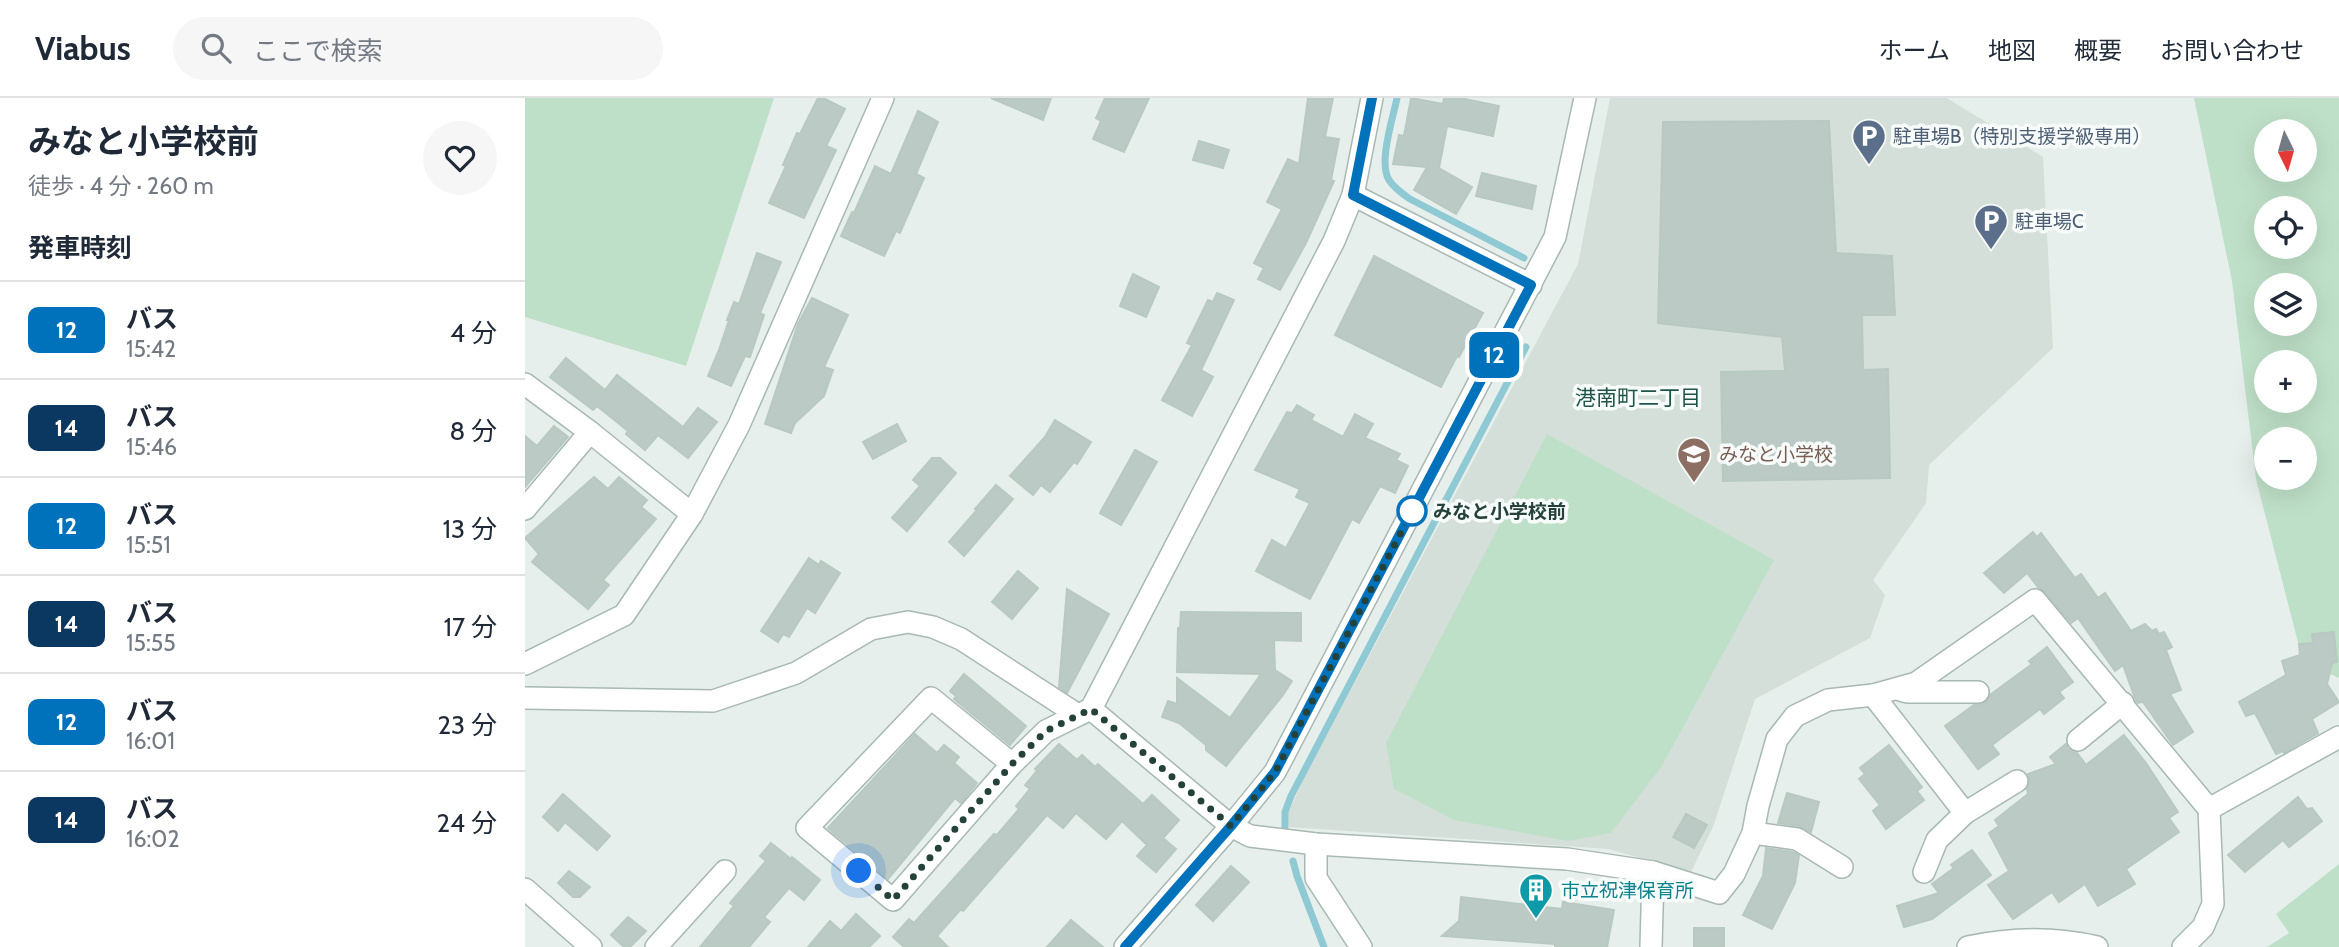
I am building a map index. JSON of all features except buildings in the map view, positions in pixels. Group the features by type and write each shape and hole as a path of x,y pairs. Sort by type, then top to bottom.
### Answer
{"street":[{"path":"525,664 624,615 692,514 739,425 883,98"},
{"path":"1012,764 931,698 807,828 893,900 1012,764 1046,731 1084,712 1334,241 1353,195 1372,98"},
{"path":"1125,947 1275,772 1555,237 1584,98"},
{"path":"1353,195 1531,285"},
{"path":"525,384 692,514"},
{"path":"525,509 590,432"},
{"path":"525,698 713,701 796,673 871,629 908,622 933,627 961,639 1084,712 1231,826 1250,836 1316,844 1567,859 1653,872 1719,893 1734,874 1753,832 1777,739 1795,716 1828,699 1873,695 1916,683 2035,600 2209,809 2213,904 2203,927 2183,947"},
{"path":"1894,689 1907,692 1978,692"},
{"path":"1873,695 1965,813"},
{"path":"2078,740 2123,703"},
{"path":"2209,809 2339,737"},
{"path":"1924,872 1937,840 1965,813 2017,781"},
{"path":"1753,832 1797,839 1842,867"},
{"path":"1316,844 1316,878 1361,947"},
{"path":"656,947 725,871"},
{"path":"1651,947 1653,872"},
{"path":"525,889 591,947"},
{"path":"1968,947 2000,940 2072,941 2097,947"}],"shaded area":[{"name":"みなと小学校","path":"1610,98 1947,98 2043,157 2053,348 1929,465 1926,503 1873,580 1885,595 1870,638 1755,699 1713,827 1691,872 1608,849 1289,827 1288,813 1304,778 1578,264"}],"green space":[{"path":"525,98 774,98 686,366 525,317"},
{"path":"2194,98 2339,98 2339,678 2303,662 2259,490 2317,490 2317,427 2254,427 2254,462 2232,281"},
{"path":"1547,434 1774,560 1662,766 1611,833 1568,841 1454,820 1394,789 1386,743"},
{"path":"2339,864 2339,947 2267,947 2289,933 2276,914"}],"waterway":[{"path":"1397,98 1385,163 1391,183 1410,199 1524,258"},
{"path":"1285,827 1285,812 1291,796 1526,347"},
{"path":"1293,861 1324,947"}],"bus line":[{"name":"12","path":"1125,947 1275,772 1531,285 1353,195 1372,98"}],"place":[{"name":"駐車場B（特別支援学級専用）","path":"1869,166"},
{"name":"駐車場C","path":"1991,251"},
{"name":"みなと小学校","path":"1694,484"},
{"name":"みなと小学校前","path":"1412,511"},
{"name":"市立祝津保育所","path":"1536,920"}],"district":[{"name":"港南町二丁目","path":"1638,397"}],"route":[{"path":"859,871 893,900 1012,764 1046,731 1091,709 1231,826 1275,772 1416,504 1412,511"}]}
